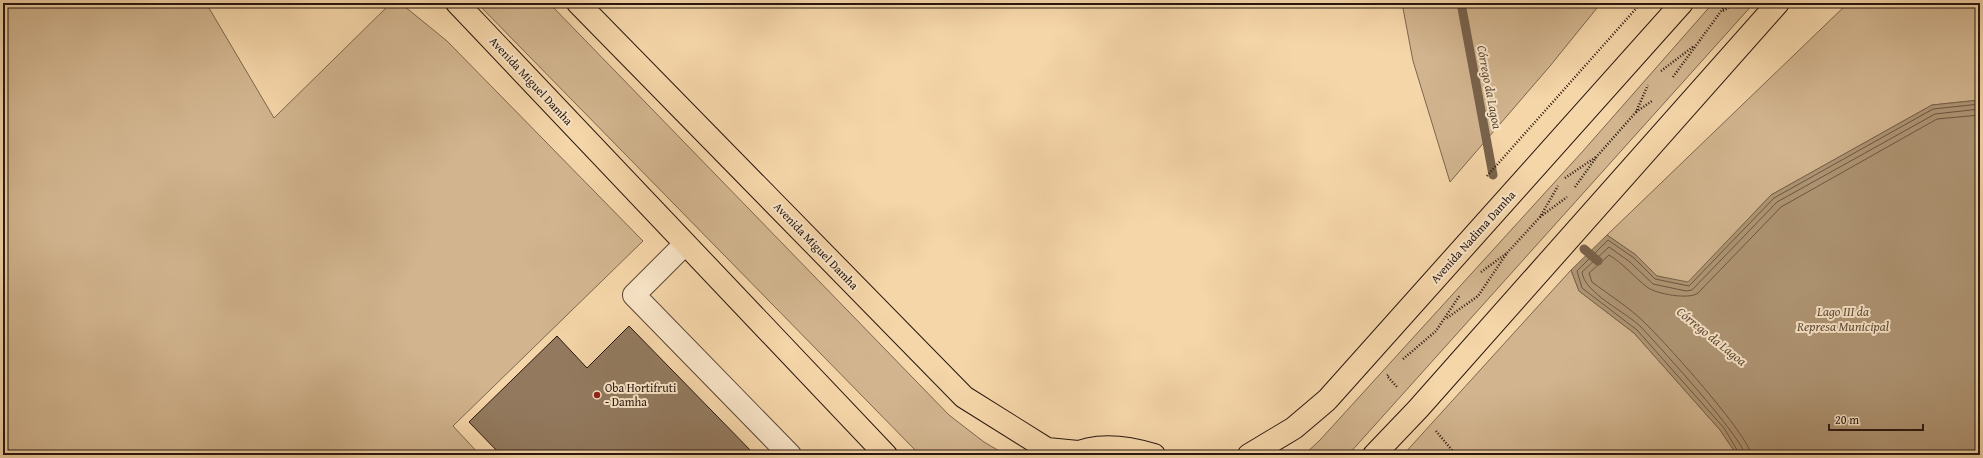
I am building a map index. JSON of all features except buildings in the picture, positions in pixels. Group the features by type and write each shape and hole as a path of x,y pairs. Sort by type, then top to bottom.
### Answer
{"main road":[{"name":"Avenida Miguel Damha","path":"457,3 886,455"},
{"name":"Avenida Miguel Damha","path":"578,3 964,397 1047,449 1075,454 1104,447 1124,447 1154,455"},
{"name":"Avenida Nadima Damha","path":"1249,455 1294,428 1327,400 1682,3"},
{"path":"1374,455 1418,409 1778,3"}],"lane":[{"path":"685,244 634,295 790,455"}],"path":[{"path":"1486,178 1641,3"},
{"path":"1669,82 1727,3"},
{"path":"1721,13 1736,3"},
{"path":"1659,73 1694,46"},
{"path":"1636,112 1650,82"},
{"path":"1572,190 1598,155 1636,112 1654,100"},
{"path":"1540,217 1560,182 1598,155"},
{"path":"1464,290 1445,319 1478,296 1507,253 1540,217 1568,196"},
{"path":"1478,275 1507,253"},
{"path":"1432,424 1439,437 1456,454"}],"shaded area":[{"path":"3,3 206,3 274,118 390,4 404,6 447,41 643,241 453,426 480,455 3,455"},
{"path":"477,3 549,3 949,415 984,442 1006,455 920,455"},
{"path":"1402,3 1601,3 1550,66 1450,182 1413,61"},
{"path":"1713,3 1754,3 1348,455 1304,455 1320,440 1583,151"},
{"path":"1848,3 1973,3 1980,7 1980,100 1932,105 1771,195 1688,283 1657,276 1636,255 1607,235"},
{"path":"1571,270 1579,291 1634,333 1720,430 1737,455 1403,455"}],"water":[{"name":"Lago III da Represa Municipal","path":"1980,100 1980,455 1737,455 1720,430 1634,333 1579,291 1571,270 1607,235 1636,255 1657,276 1688,282 1771,195 1932,105"}],"waterway":[{"name":"Córrego da Lagoa","path":"1461,3 1493,175"},
{"name":"Córrego da Lagoa","path":"1584,249 1598,261"}],"place":[{"name":"Oba Hortifruti - Damha","path":"597,395"}]}
